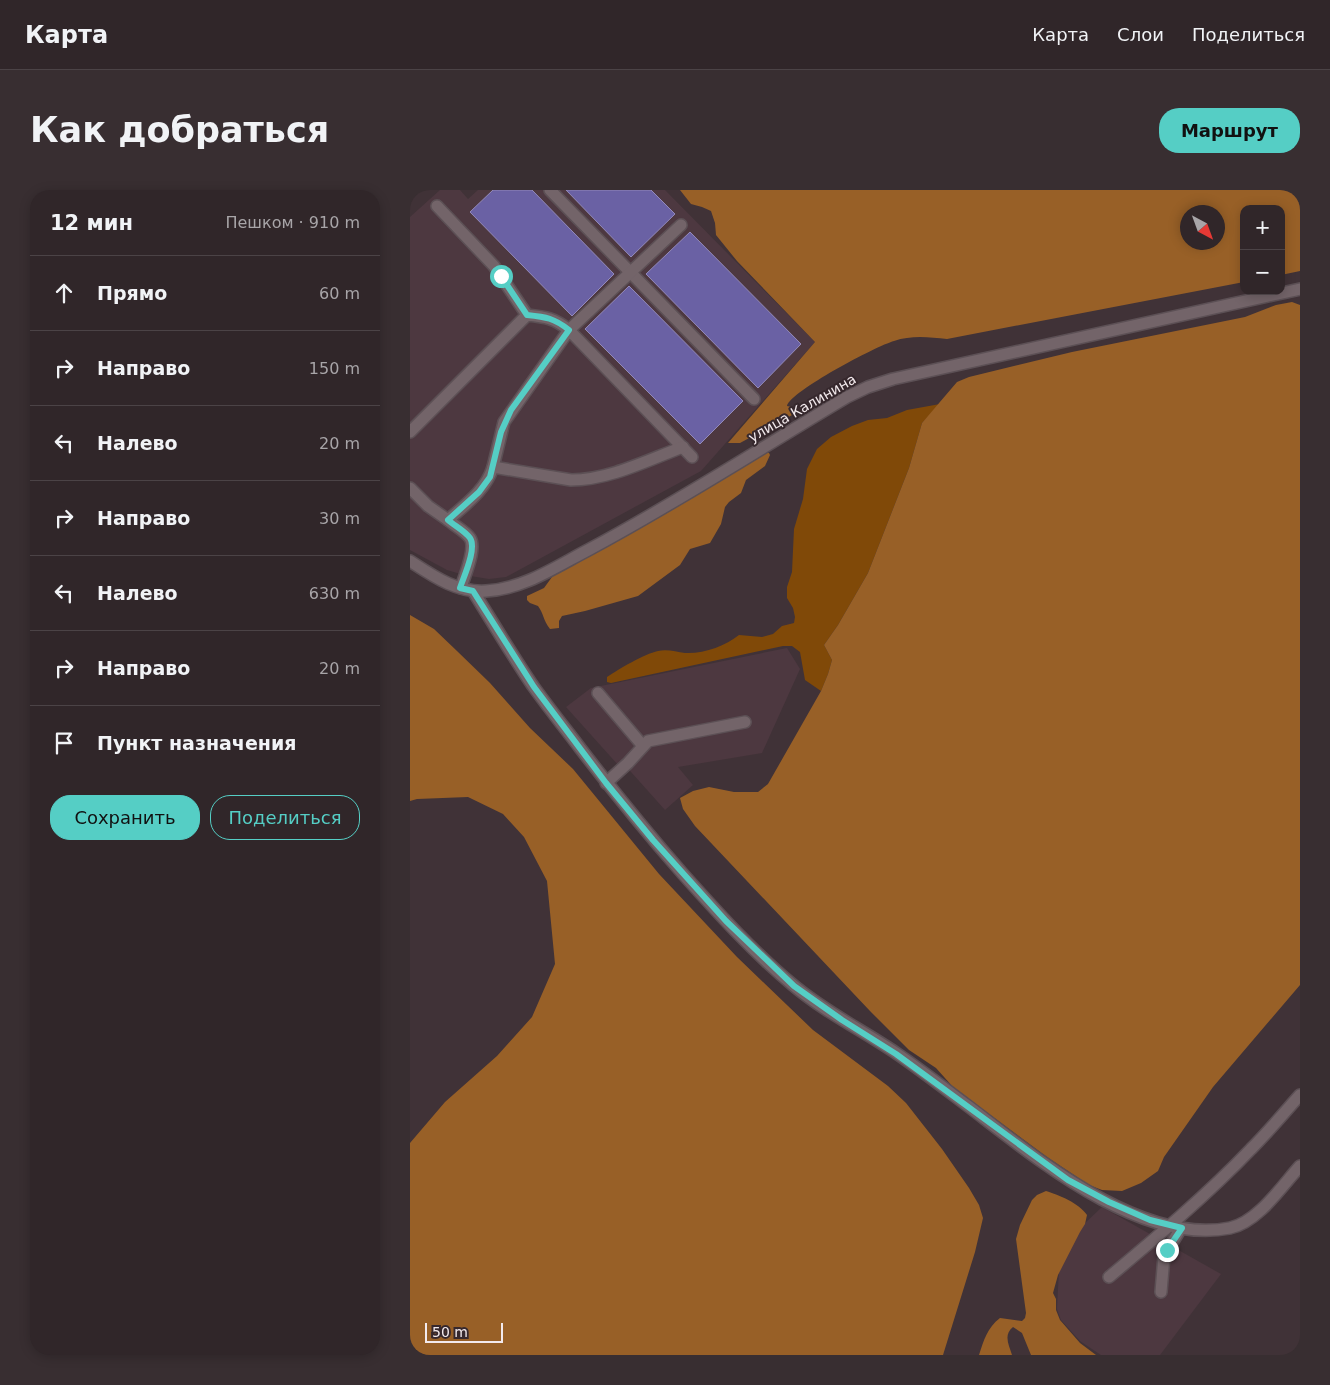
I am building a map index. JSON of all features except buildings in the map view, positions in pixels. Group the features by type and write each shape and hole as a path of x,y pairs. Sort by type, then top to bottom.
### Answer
{"street":[{"path":"550,190 754,399"},
{"path":"437,206 494,266 527,315"},
{"path":"448,520 479,492 490,477 504,422 569,330 681,225"},
{"name":"улица Калинина","path":"410,561 438,579 460,588 486,591 510,587 537,577 614,536 839,401 868,387 922,372 1300,289"},
{"path":"527,315 547,317 569,330 692,457"},
{"path":"410,432 527,315"},
{"path":"493,467 571,480 584,480 628,468 683,447"},
{"path":"410,488 428,506 467,534 472,544 472,552 460,588"},
{"path":"473,591 534,687 606,783 653,840 726,921 794,986 842,1020 896,1054 1068,1180 1109,1202 1150,1220 1190,1229 1228,1228 1248,1220 1260,1210 1300,1166"},
{"path":"598,693 643,746"},
{"path":"606,783 648,741 744,722"},
{"path":"1109,1277 1176,1227 1300,1096"},
{"path":"1160,1292 1164,1256 1176,1227"}],"shaded area":[{"path":"440,190 460,190 468,199 478,190 665,190 815,342 701,471 506,577 489,579 447,570 410,550 410,217"},
{"path":"493,190 532,190 614,274 572,316 470,212"},
{"path":"566,190 651,190 675,214 631,257"},
{"path":"680,190 1300,190 1300,271 1285,274 1285,205 1240,205 1240,283 947,339 913,337 900,339 853,360 803,390 787,406 796,408 794,414 740,443 728,443 815,342 737,261 716,235 711,211 691,204"},
{"path":"690,232 801,344 758,388 646,274"},
{"path":"629,286 743,401 700,444 585,329"},
{"path":"1292,302 1300,305 1300,985 1213,1087 1164,1157 1158,1171 1141,1183 1122,1191 1102,1190 1089,1185 1047,1157 953,1087 936,1068 909,1050 695,826 683,809 680,798 693,791 709,787 734,792 758,792 768,784 821,691 832,660 824,645 838,625 868,573 909,468 922,423 957,382 969,377 1072,352 1245,317 1276,305"},
{"path":"940,404 922,423 909,468 868,573 838,625 824,645 832,660 821,691 805,680 800,652 792,646 783,646 611,683 607,682 607,677 632,662 658,651 692,653 707,651 727,643 739,635 762,637 773,634 782,626 794,623 795,617 793,608 787,598 787,587 792,572 794,529 803,499 807,469 817,449 831,437 868,420 887,418 907,410"},
{"path":"764,453 769,453 770,455 765,466 746,480 741,493 725,507 721,524 710,543 690,549 680,565 638,596 562,616 559,621 559,628 550,629 538,606 527,600 527,596 544,588 560,570 639,528"},
{"path":"410,615 434,629 490,683 530,728 573,769 659,874 737,957 813,1030 888,1086 906,1103 942,1149 969,1188 979,1205 983,1218 975,1252 943,1355 410,1355 410,1143 445,1102 497,1056 532,1017 555,964 547,881 524,837 503,814 468,797 417,799 410,801"},
{"path":"787,648 800,669 762,753 678,767 693,785 665,810 623,763 619,766 566,707 591,688"},
{"path":"1046,1191 1074,1203 1087,1215 1085,1224 1058,1275 1053,1293 1060,1320 1080,1343 1096,1355 1031,1355 1022,1333 1013,1327 1007,1337 1012,1355 979,1355 989,1330 1000,1318 1022,1321 1025,1318 1026,1313 1016,1239 1020,1225 1032,1200 1037,1195"},
{"path":"1102,1207 1221,1274 1160,1355 1101,1355 1080,1341 1061,1320 1057,1309 1059,1270 1082,1226"}],"route":[{"path":"501,276 527,315 547,317 569,330 504,422 493,467 486,484 448,520 467,534 473,547 460,588 473,591 512,654 549,708 606,783 653,840 726,921 794,986 822,1007 917,1068 1068,1180 1109,1202 1150,1220 1182,1228 1167,1250"}]}
